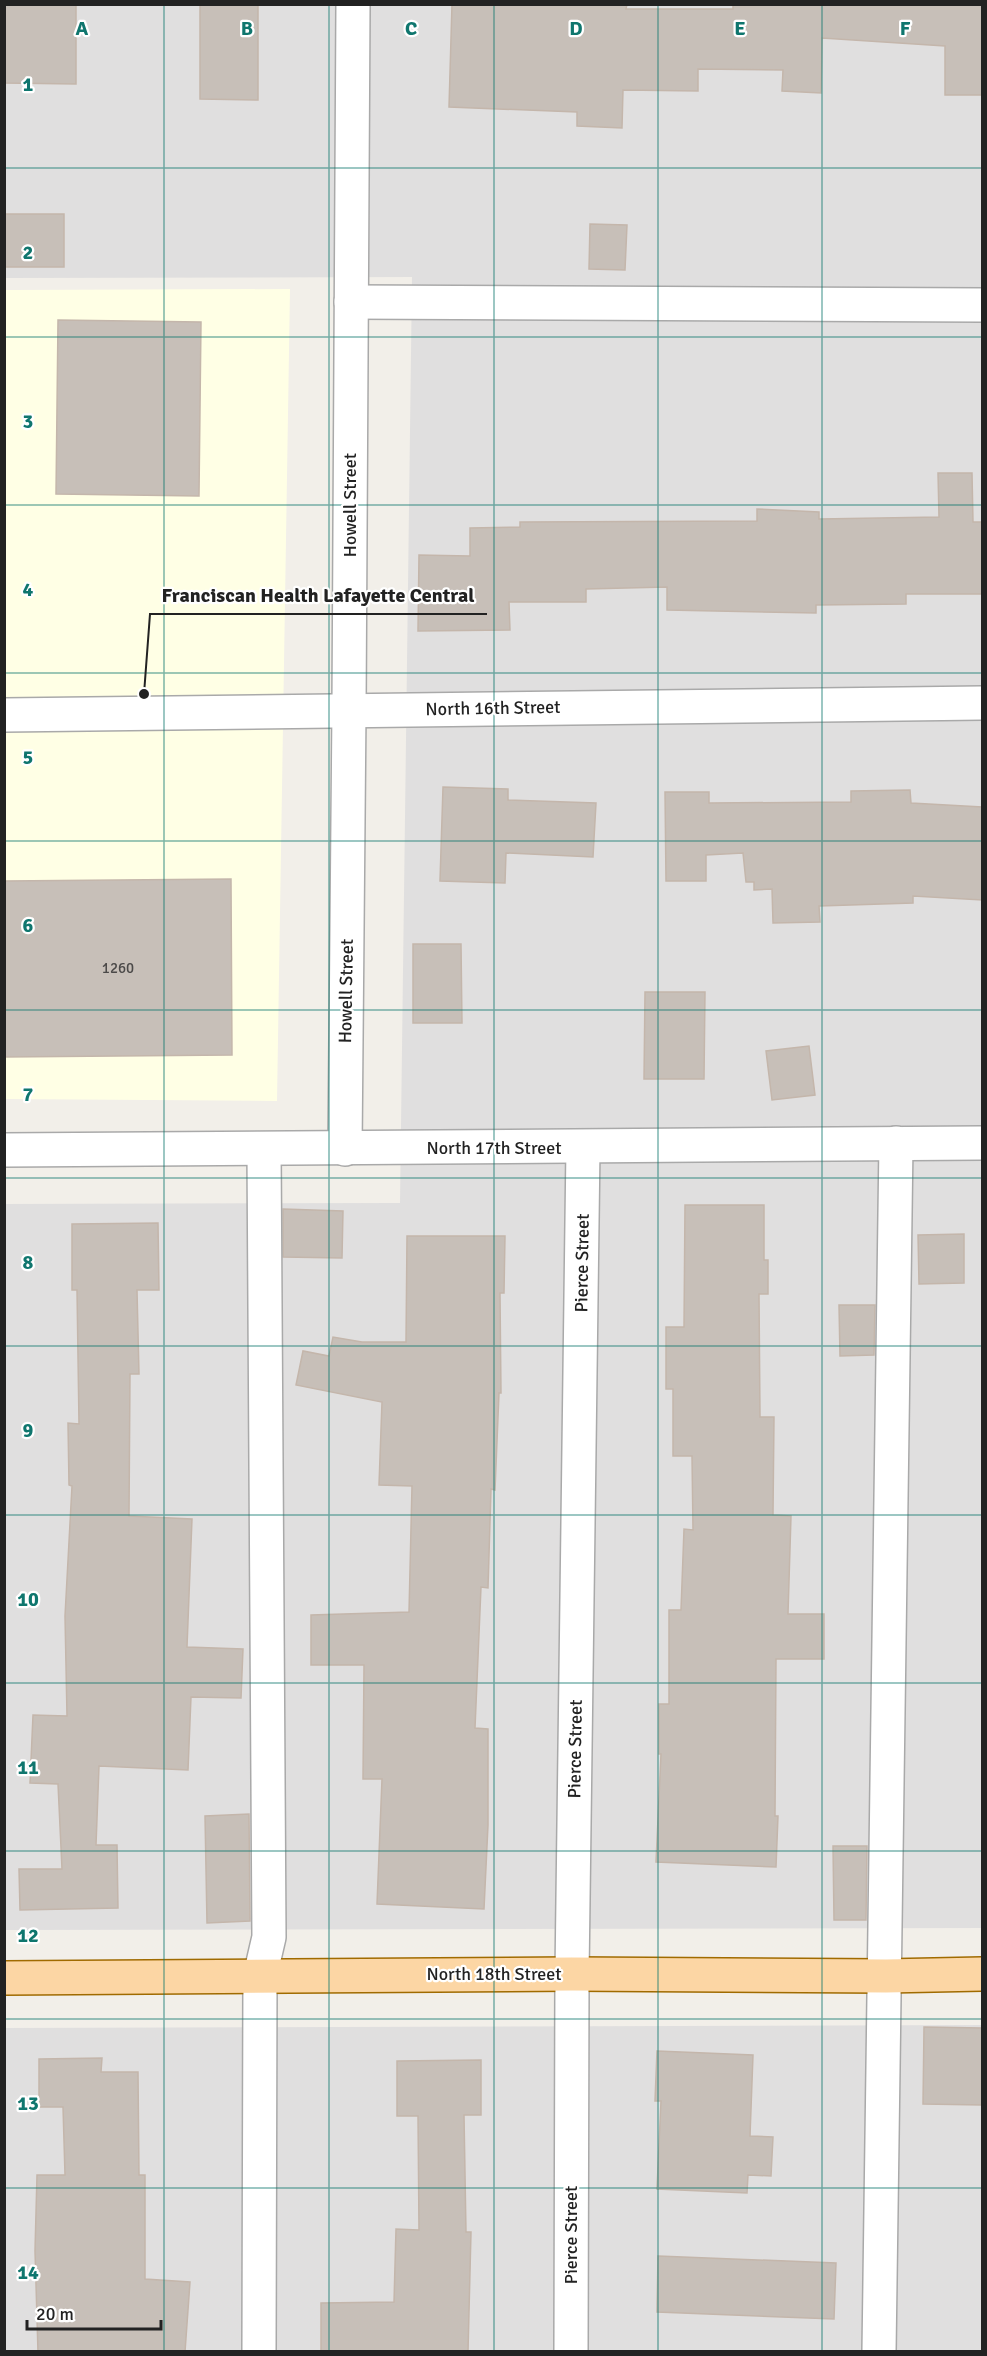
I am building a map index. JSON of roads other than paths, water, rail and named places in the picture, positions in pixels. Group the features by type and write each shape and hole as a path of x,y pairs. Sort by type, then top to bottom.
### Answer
{"main road":[{"name":"North 18th Street","path":"4,1978 982,1974"}],"street":[{"name":"Howell Street","path":"345,1149 350,709 353,4"},
{"path":"351,302 982,304"},
{"name":"North 16th Street","path":"4,715 982,703"},
{"path":"879,2352 896,1143"},
{"name":"North 17th Street","path":"4,1150 982,1143"},
{"name":"Pierce Street","path":"571,2352 572,1974 583,1147"},
{"path":"259,2352 260,1976 269,1937 264,1149"}],"place":[{"name":"Franciscan Health Lafayette Central","path":"144,694"}]}
